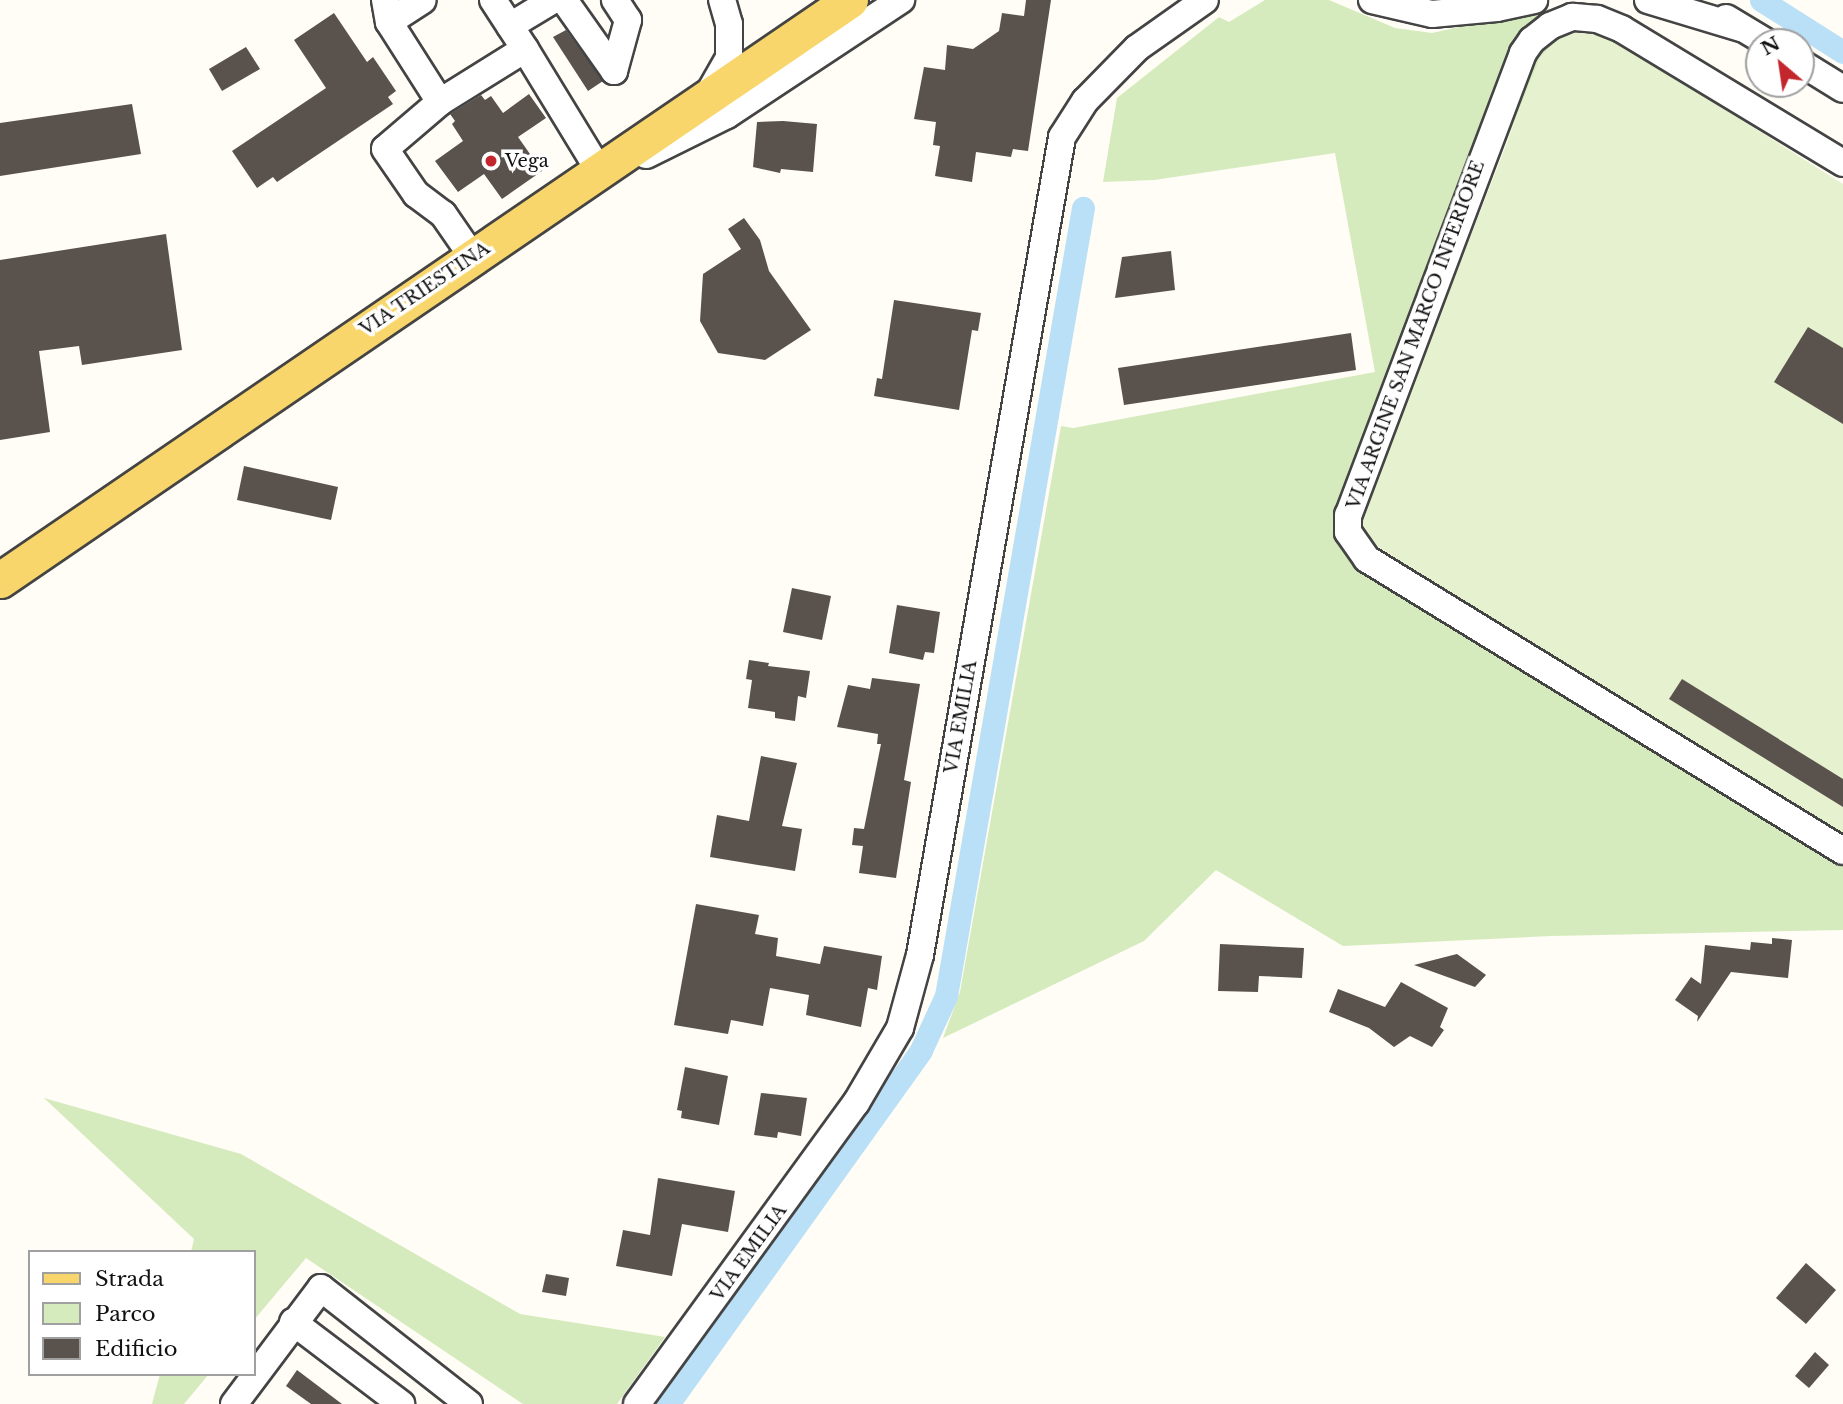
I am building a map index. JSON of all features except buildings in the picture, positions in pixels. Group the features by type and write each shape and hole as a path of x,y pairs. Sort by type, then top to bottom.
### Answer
{"main road":[{"name":"VIA TRIESTINA","path":"0,580 707,95 849,1"}],"street":[{"path":"423,0 387,11 440,102"},
{"path":"494,0 599,170"},
{"path":"510,26 553,0"},
{"path":"564,0 614,71 628,20 615,0"},
{"path":"707,95 729,58 729,24 722,0"},
{"path":"556,198 727,115 901,0"},
{"path":"1372,0 1409,11 1432,14 1468,6 1534,0"},
{"path":"1648,0 1741,28"},
{"path":"1698,0 1745,30"},
{"name":"VIA EMILIA","path":"637,1404 856,1103 900,1028 920,955 1062,137 1085,102 1137,48 1199,2"},
{"name":"VIA ARGINE SAN MARCO INFERIORE","path":"1843,163 1622,29 1597,19 1573,18 1550,26 1532,40 1523,53 1348,515 1348,532 1367,559 1843,851"},
{"path":"472,256 443,214 416,194 385,149 440,102 525,49"},
{"path":"1815,72 1843,89"},
{"path":"256,1373 321,1288 469,1404"},
{"path":"293,1322 401,1404"},
{"path":"234,1404 254,1376"}],"green space":[{"path":"1265,0 1329,0 1395,28 1432,33 1526,12 1573,7 1576,30 1540,59 1353,519 1365,542 1843,837 1843,930 1552,936 1343,946 1216,870 1144,941 943,1038 960,992 1061,426 1073,428 1375,372 1335,153 1154,180 1103,182 1117,98 1219,17 1229,22"},
{"path":"1577,32 1610,37 1843,184 1843,835 1555,661 1371,542 1363,528 1363,514 1540,57 1556,41"},
{"path":"44,1098 241,1154 520,1314 665,1337 617,1404 523,1404 306,1258 256,1318 256,1250 191,1250 194,1239"},
{"path":"159,1376 207,1376 184,1404 152,1404"}],"waterway":[{"path":"1761,0 1843,52"},
{"path":"668,1404 921,1050 946,996 1083,208"}],"place":[{"name":"Vega","path":"491,161"}]}
